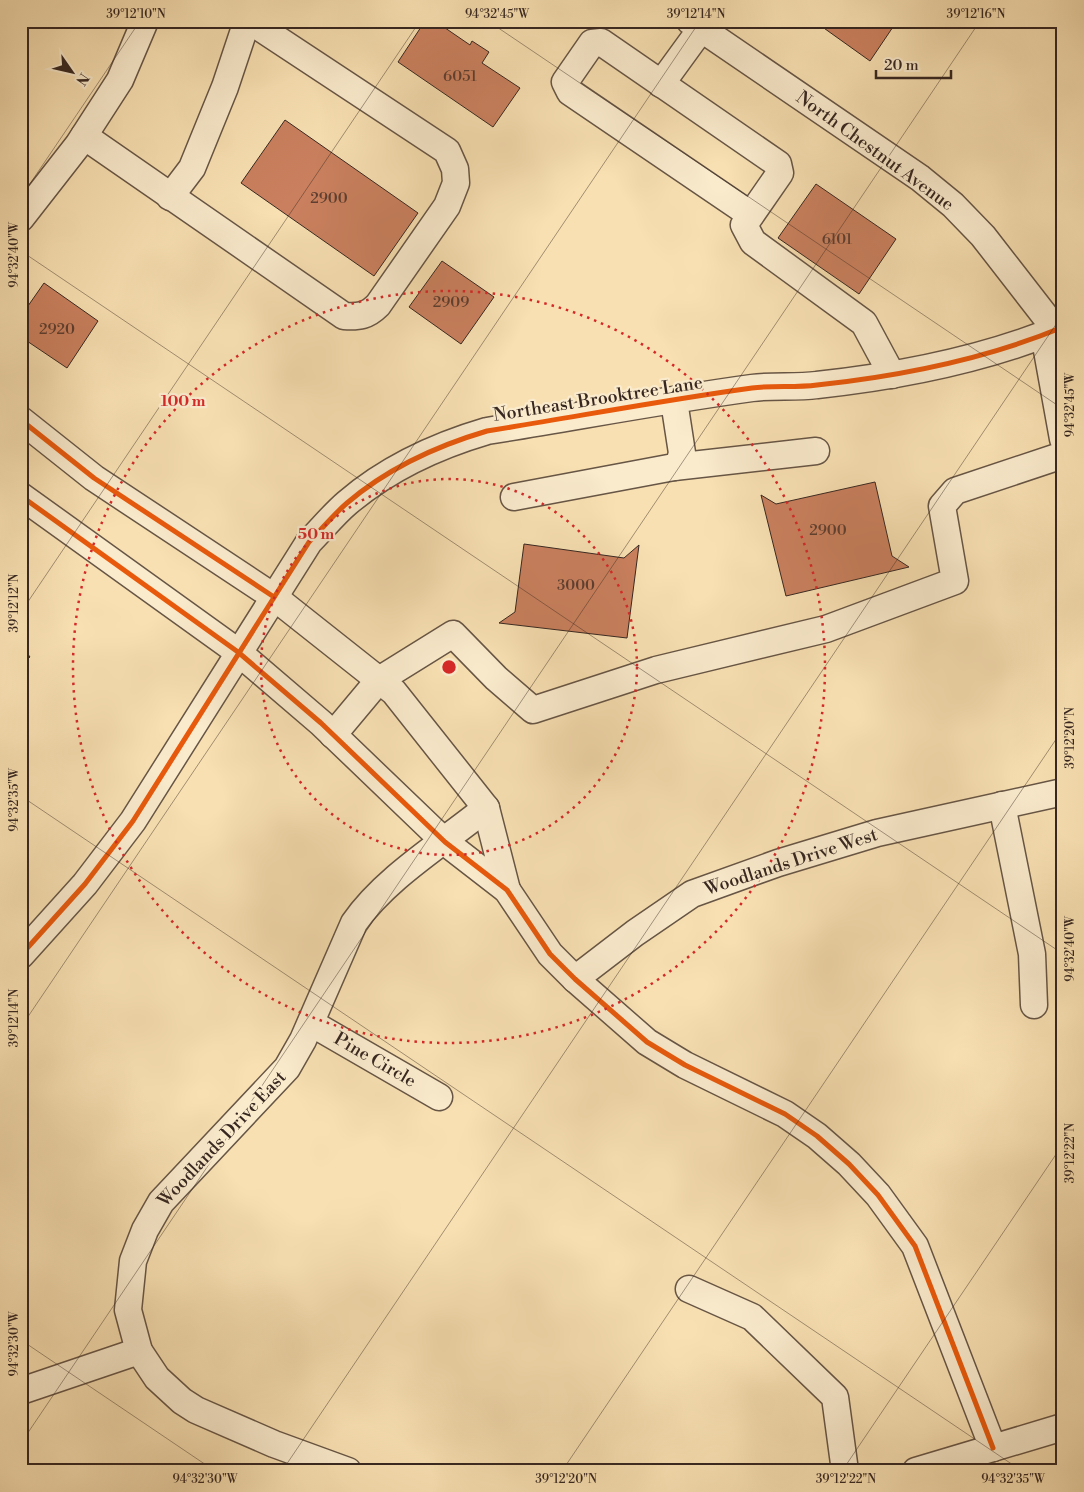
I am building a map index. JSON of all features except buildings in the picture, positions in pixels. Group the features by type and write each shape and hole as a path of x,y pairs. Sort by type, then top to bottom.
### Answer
{"street":[{"path":"21,218 84,136 120,80 145,21"},
{"path":"84,136 170,197 344,316 368,315 378,305 447,206 456,183 455,169 447,151 248,21 225,87 192,168 170,197"},
{"path":"661,84 695,25"},
{"name":"North Chestnut Avenue","path":"695,25 920,178 953,205 983,236 1054,331"},
{"path":"750,215 570,92 565,82 592,44 601,42 778,164 780,173 744,225 753,242 864,322 892,375"},
{"path":"1054,331 1063,439"},
{"name":"Northeast Brooktree Lane","path":"21,955 85,884 133,821 177,755 238,652 309,542 347,503 390,472 420,455 453,441 487,431 755,388 814,386 892,375 987,354 1054,331"},
{"path":"674,401 682,453 679,464 674,467"},
{"path":"21,420 94,478 274,597 394,692 486,808 507,890"},
{"path":"514,497 674,467 816,451"},
{"path":"333,735 379,680 453,634 496,678 533,710 656,670 826,629 955,581 942,506 955,491 1063,455"},
{"path":"21,496 238,652 333,735 445,842 507,890 550,954 575,979 647,1042 685,1065 784,1114 817,1136 849,1164 878,1195 915,1246 993,1448"},
{"name":"Woodlands Drive West","path":"575,979 692,894 778,862 877,833 1063,792"},
{"path":"1002,805 1032,954 1034,1005"},
{"name":"Woodlands Drive East","path":"348,1471 274,1444 196,1410 169,1390 157,1378 139,1351 128,1310 128,1293 134,1261 144,1230 161,1202 287,1068 311,1023 354,923 364,908 389,883 445,842 486,808"},
{"name":"Pine Circle","path":"311,1023 439,1097"},
{"path":"689,1289 752,1317 835,1397 845,1471"},
{"path":"21,1391 139,1351"},
{"path":"916,1471 1063,1426"}],"cycle path":[{"path":"21,955 85,884 133,821 309,542 337,512 379,479 431,451 487,431 752,388 809,386 880,377 942,365 1003,349 1063,327"},
{"path":"21,420 94,478 274,597"},
{"path":"21,496 238,652 321,723 445,842 507,890 550,954 575,979 647,1042 685,1065 785,1114 817,1136 849,1164 878,1195 915,1246 993,1448"}]}
